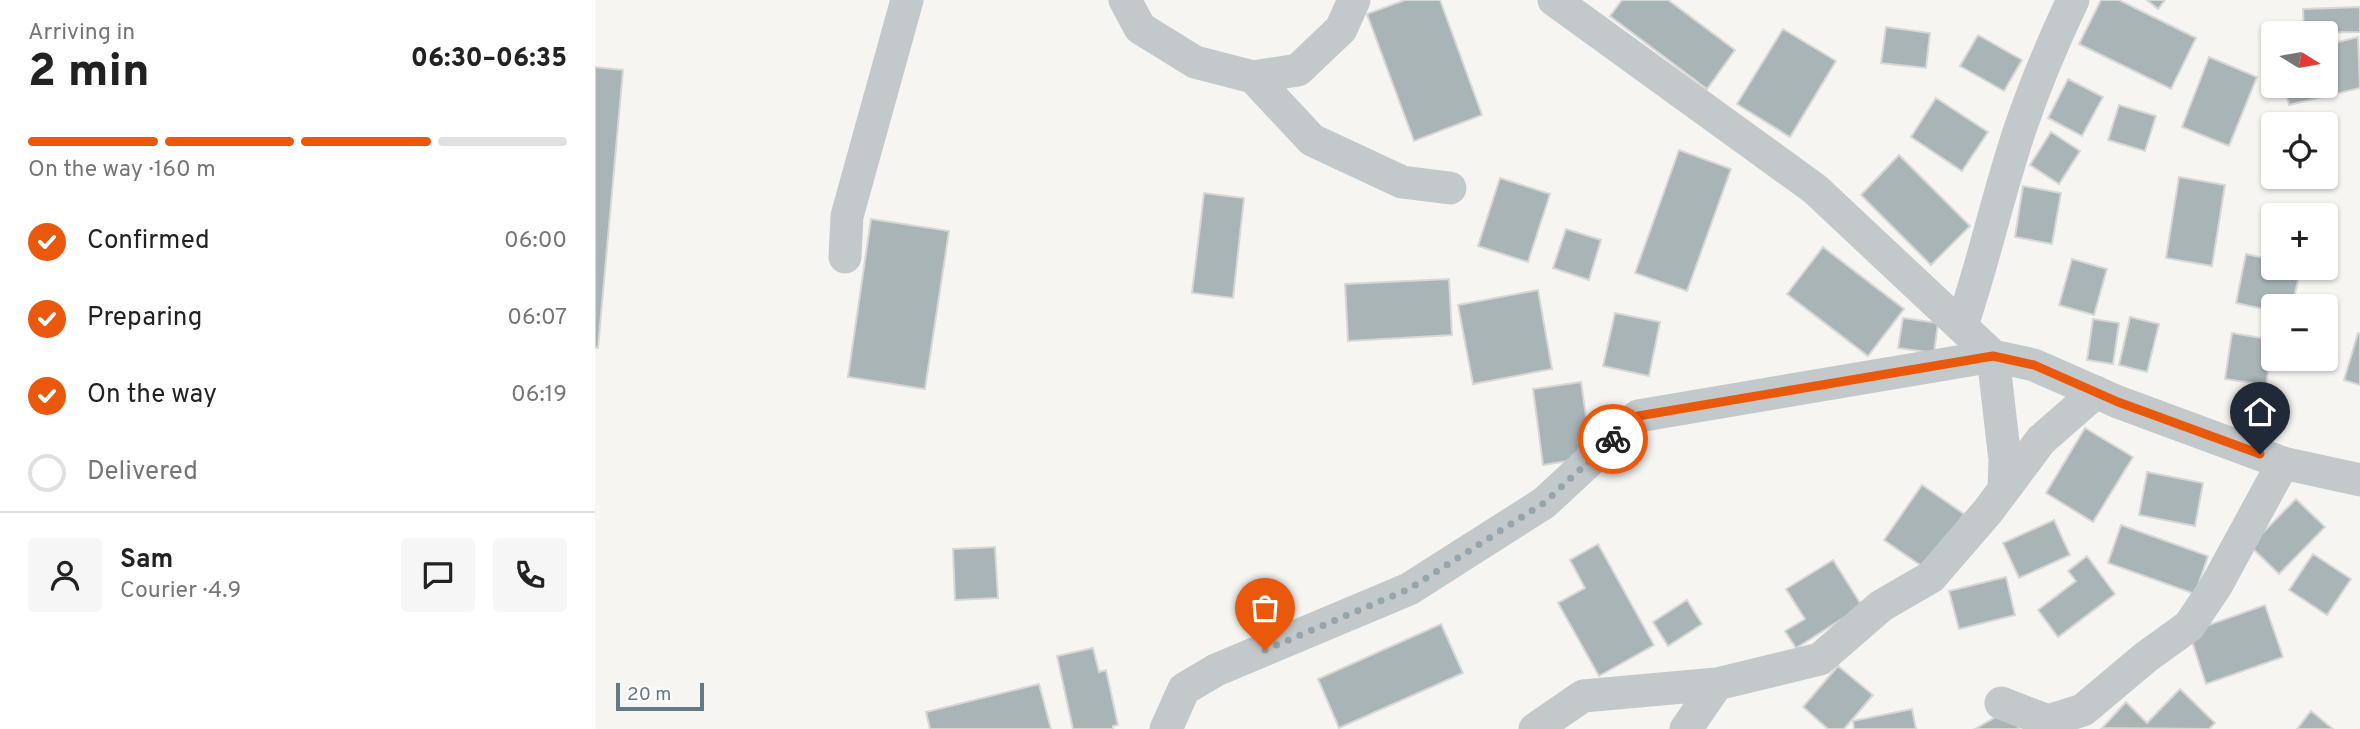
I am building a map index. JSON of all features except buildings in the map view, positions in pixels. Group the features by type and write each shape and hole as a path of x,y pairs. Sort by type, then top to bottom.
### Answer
{"street":[{"path":"845,257 847,216 907,0"},
{"path":"1125,0 1140,28 1195,62 1253,76 1298,70 1341,29 1354,0"},
{"path":"1554,0 1815,189 1993,356 2005,460 2004,489"},
{"path":"1962,326 2019,131 2047,56 2073,0"},
{"path":"1253,76 1311,140 1402,182 1450,188"},
{"path":"1166,729 1184,689 1216,670 1409,589 1544,503 1638,416 1993,356 2034,365 2118,402 2283,463 2360,480"},
{"path":"1535,729 1583,696 1717,684 1820,659 1881,607 1931,577 2041,440 2096,392"},
{"path":"2001,703 2047,725 2083,710 2146,657 2189,626 2216,586 2283,463"},
{"path":"1686,729 1717,684"}],"way so far":[{"path":"1265,650 1409,589 1544,503 1613,439"}],"route":[{"path":"1613,439 1638,416 1993,356 2034,365 2118,402 2260,454"}]}
